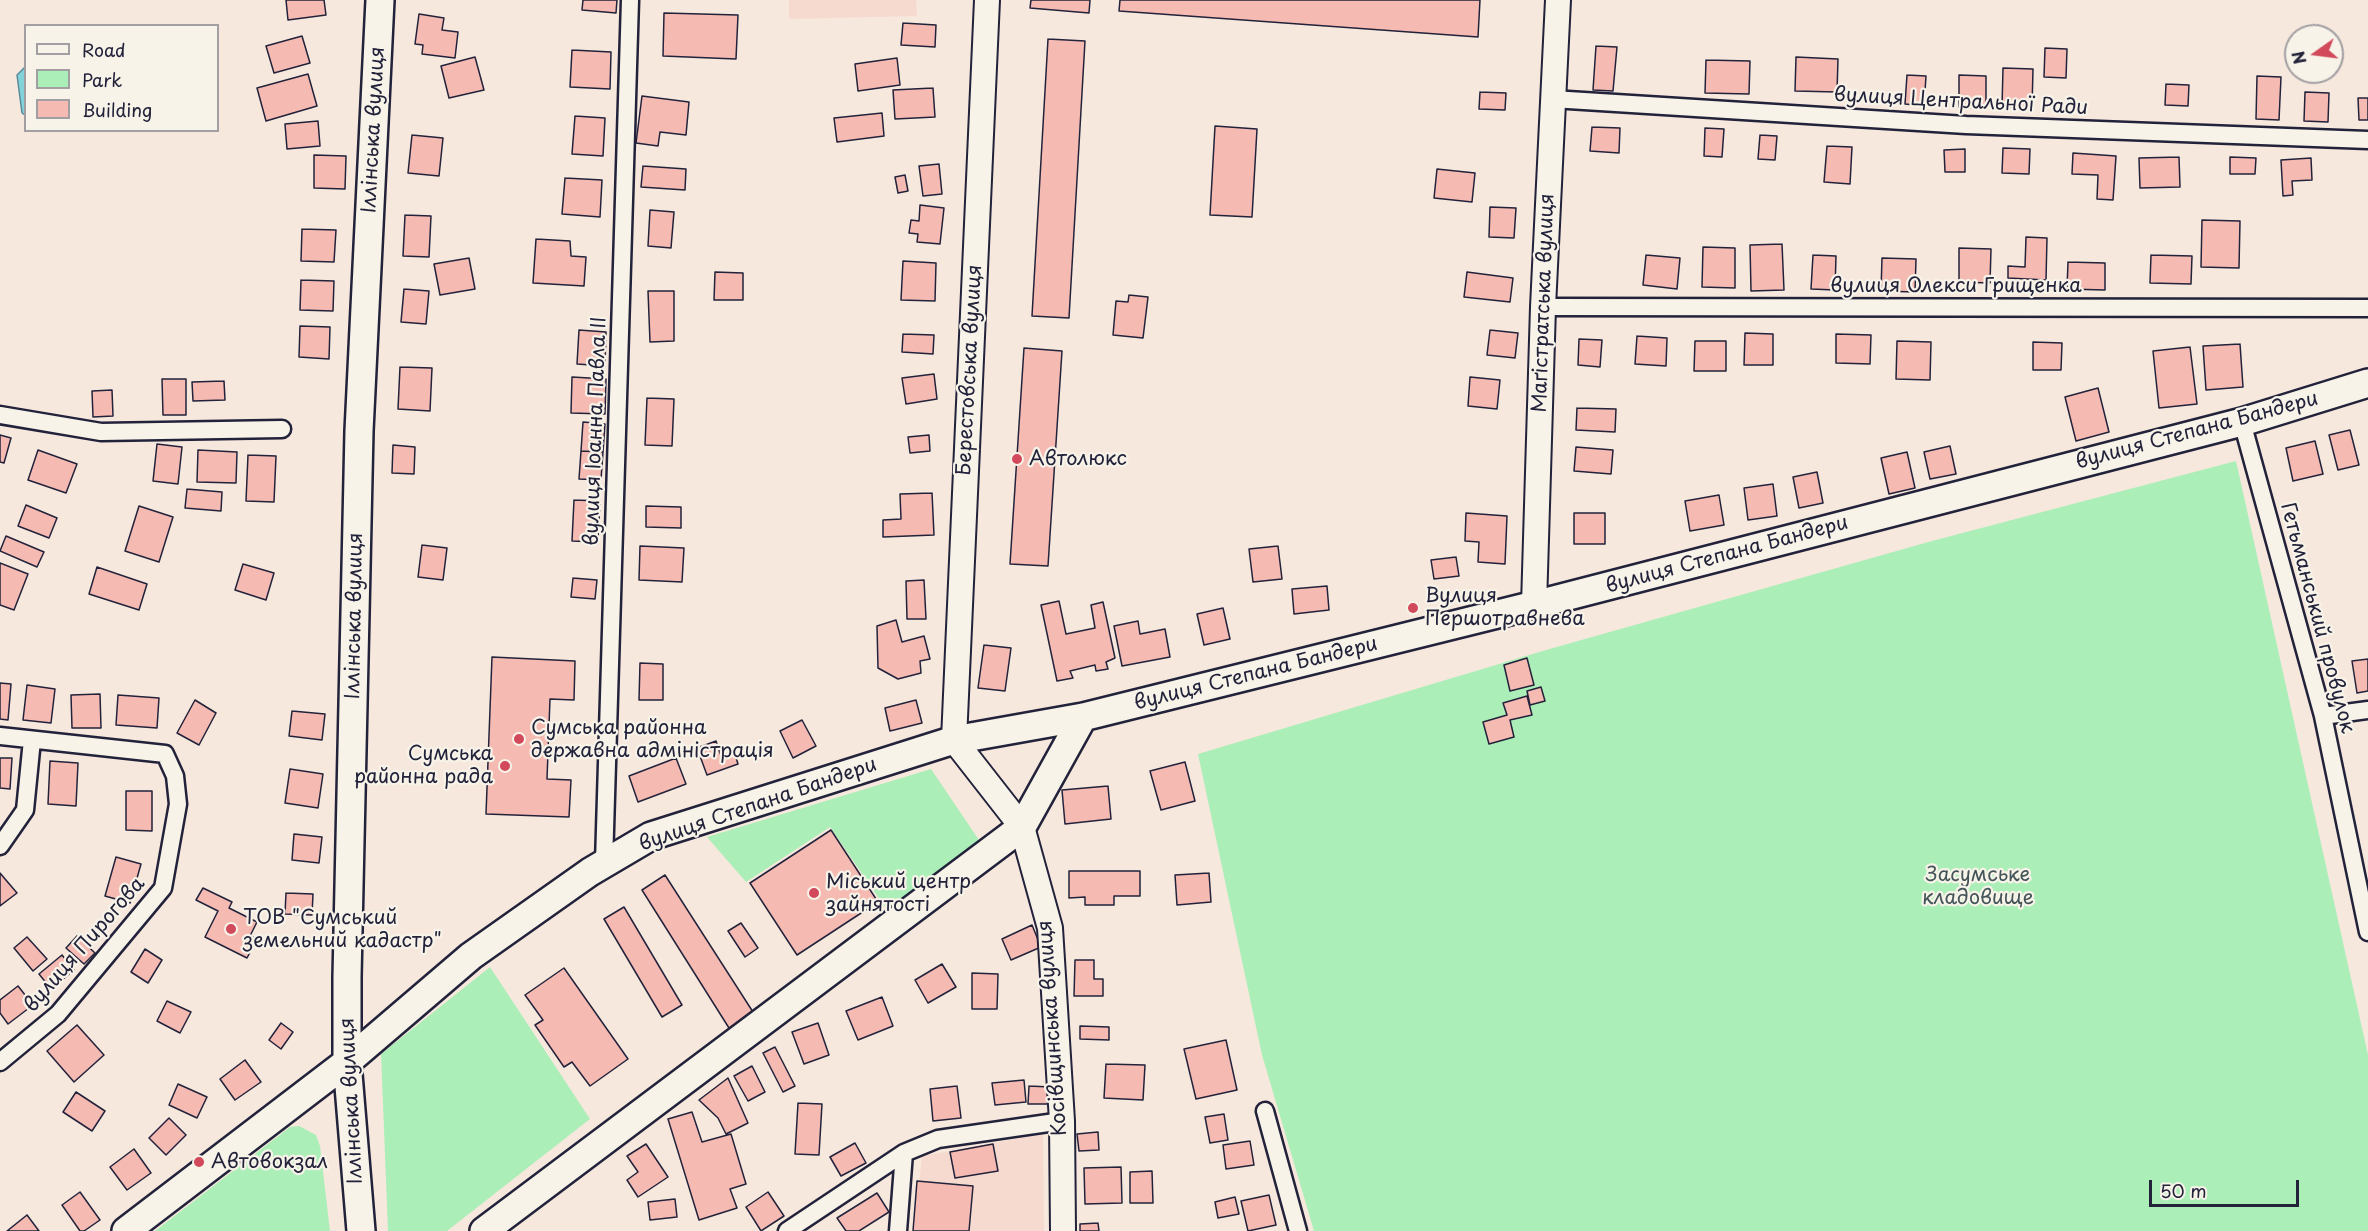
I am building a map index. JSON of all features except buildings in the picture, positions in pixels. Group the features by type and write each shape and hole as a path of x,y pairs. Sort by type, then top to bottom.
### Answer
{"main road":[{"name":"Іллінська вулиця","path":"361,1231 347,1062 359,431 380,0"},
{"name":"вулиця Степана Бандери","path":"126,1231 347,1062 471,956 604,863 651,836 954,740 1083,717 1534,605 2242,422 2368,382"},
{"path":"484,1231 1022,827 1083,717"}],"street":[{"name":"вулиця Іоанна Павла II","path":"604,863 630,0"},
{"name":"Берестовська вулиця","path":"954,740 987,0"},
{"name":"Маґістратська вулиця","path":"1534,605 1543,307 1557,0"},
{"name":"вулиця Центральної Ради","path":"1552,99 1966,125 2368,140"},
{"name":"вулиця Олекси Грищенка","path":"1543,307 2368,308"},
{"path":"0,416 101,432 282,429"},
{"name":"Гетьманський провулок","path":"2242,422 2323,716 2368,932"},
{"path":"2323,716 2368,710"},
{"name":"вулиця Пирогова","path":"0,736 165,754 175,776 178,804 163,888 58,1014 0,1062"},
{"path":"0,846 25,810 32,740"},
{"path":"954,740 1022,827"},
{"name":"Косівщинська вулиця","path":"1022,827 1050,928 1062,1121 1063,1231"},
{"path":"1265,1111 1298,1231"},
{"path":"787,1231 904,1153 938,1139 1062,1121"},
{"path":"898,1231 904,1153"}],"shaded area":[{"path":"789,0 916,0 917,16 789,19"},
{"path":"1043,1134 1044,1231 914,1231 922,1156"}],"green space":[{"name":"Засумське кладовище","path":"2236,461 2368,1055 2368,1231 1314,1231 1262,1055 1198,754 1546,650 1932,541"},
{"path":"931,769 979,840 889,913 830,827 746,882 707,837"},
{"path":"490,967 590,1119 447,1231 388,1231 381,1054"},
{"path":"299,1126 316,1135 320,1146 330,1231 155,1231 290,1127"}],"water":[{"path":"24,68 24,114 22,113 17,75"}],"place":[{"name":"Автолюкс","path":"1017,459"},
{"name":"Вулиця Першотравнева","path":"1413,608"},
{"name":"Сумська районна державна адміністрація","path":"519,739"},
{"name":"Сумська районна рада","path":"505,766"},
{"name":"Міський центр зайнятості","path":"814,893"},
{"name":"ТОВ \"Сумський земельний кадастр\"","path":"231,929"},
{"name":"Автовокзал","path":"199,1162"}]}
